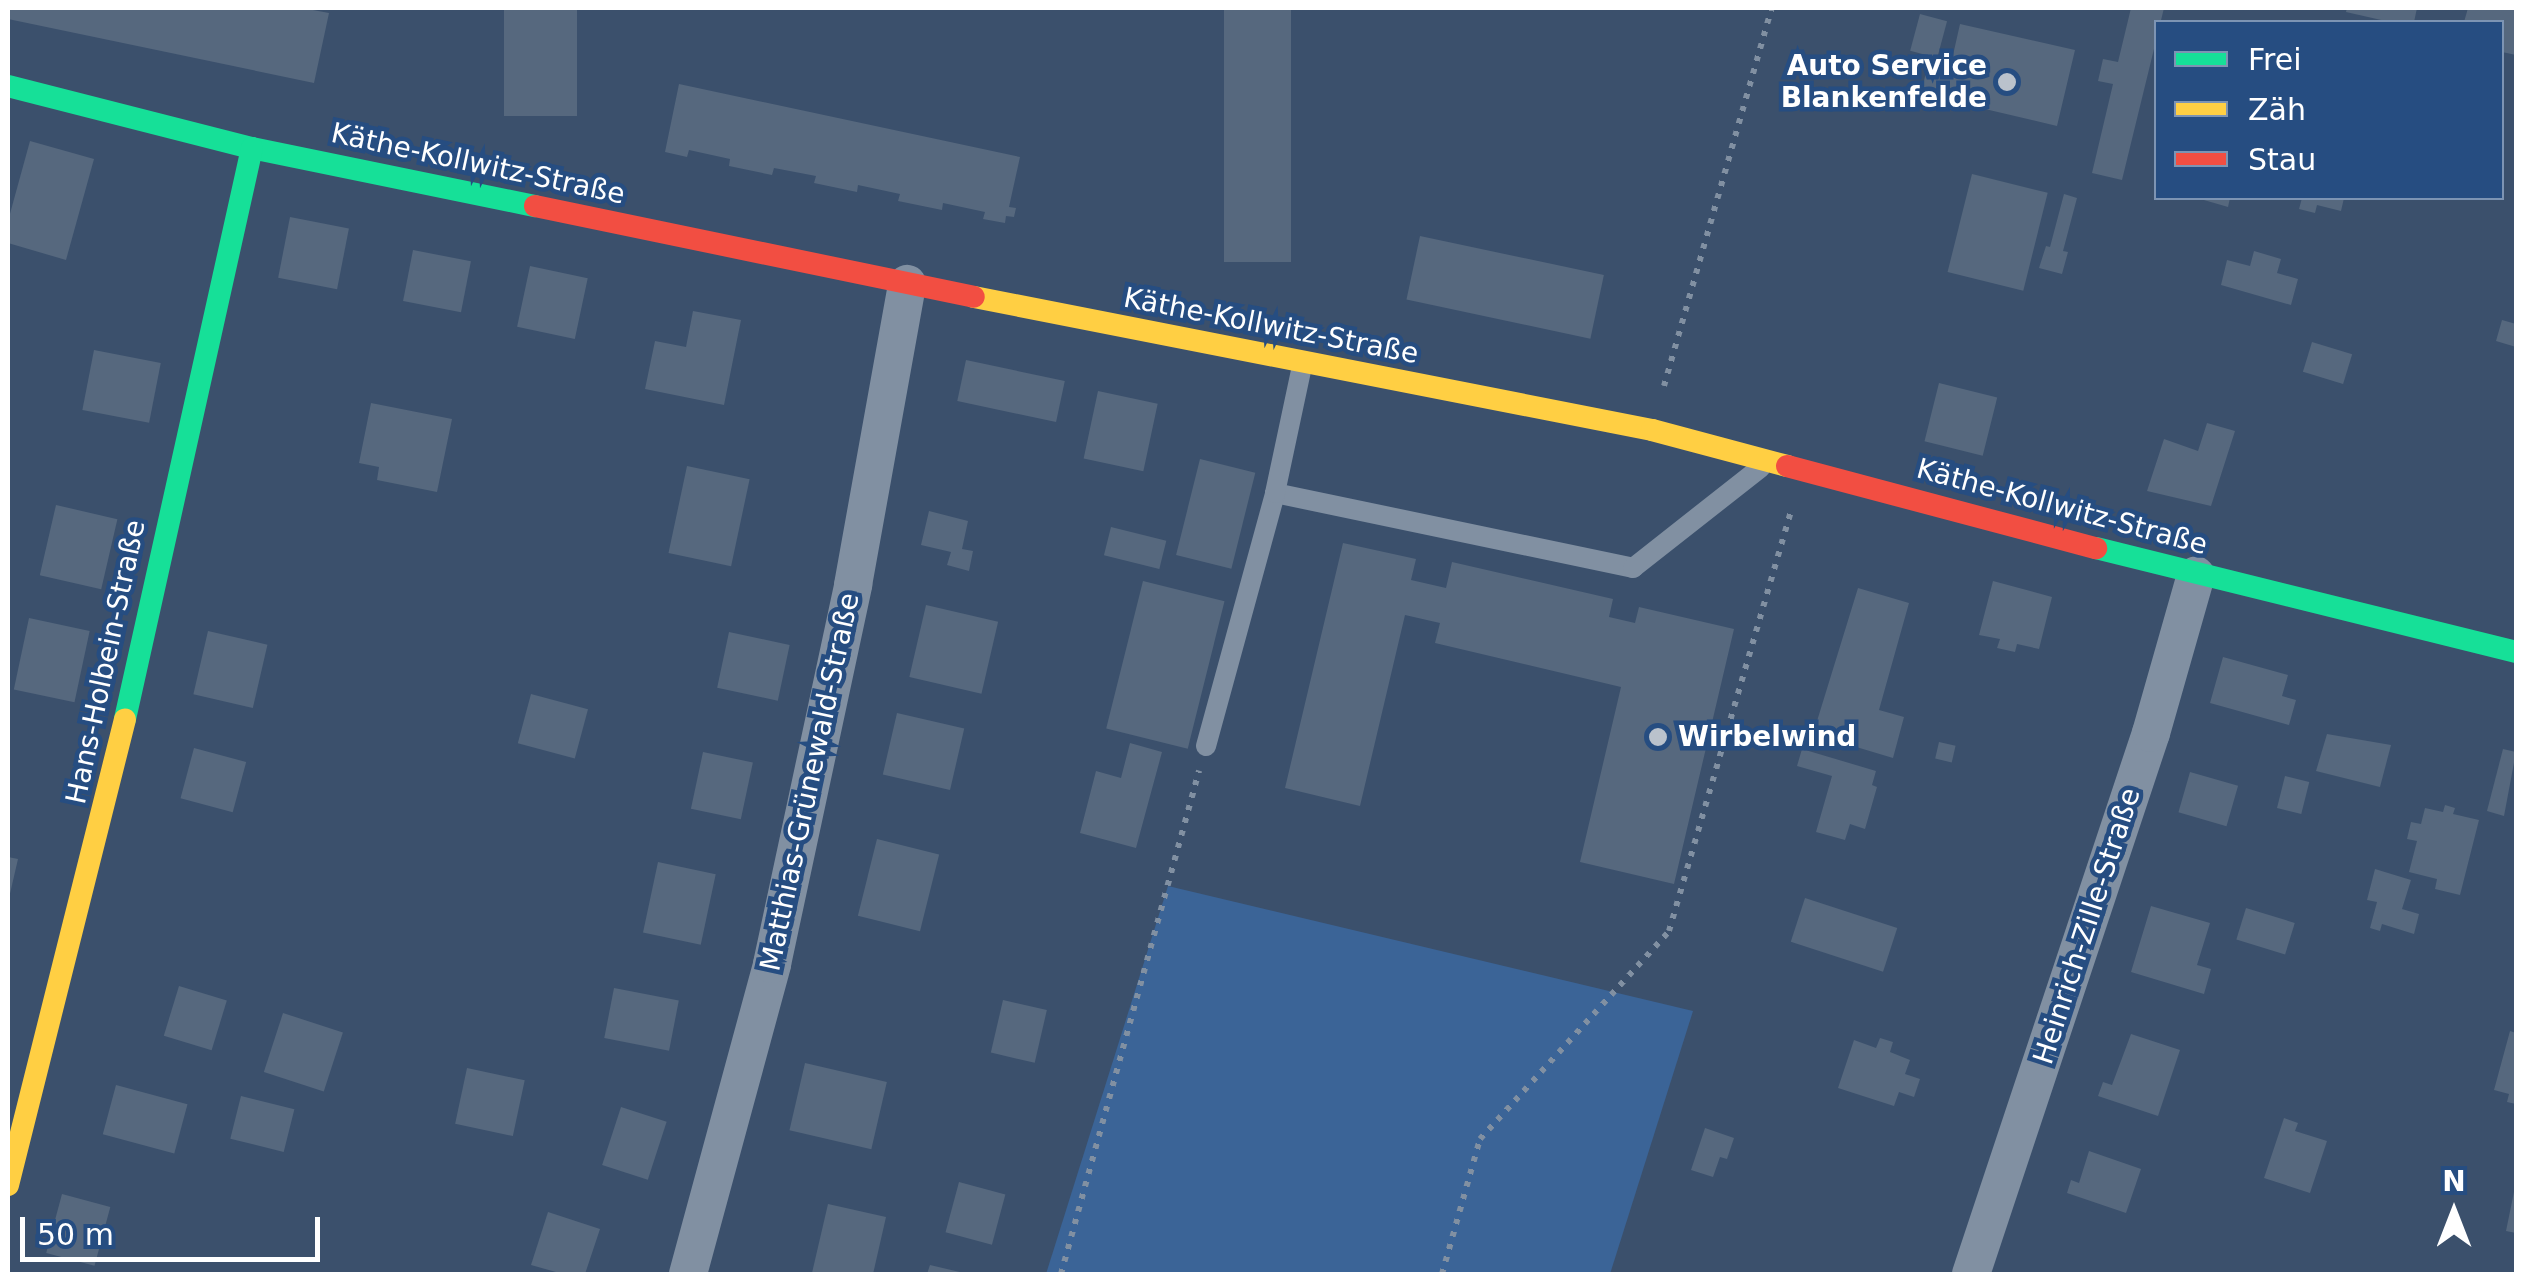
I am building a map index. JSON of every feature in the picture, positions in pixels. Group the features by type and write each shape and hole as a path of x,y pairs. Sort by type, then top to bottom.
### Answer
{"street":[{"name":"Käthe-Kollwitz-Straße","path":"8,86 252,148 1302,364 1652,430 2196,574 2516,652"},
{"name":"Hans-Holbein-Straße","path":"8,1185 106,807 252,148"},
{"name":"Matthias-Grünewald-Straße","path":"688,1274 772,964 853,584 907,284"},
{"name":"Heinrich-Zille-Straße","path":"1971,1274 2152,733 2196,574"}],"lane":[{"path":"1206,746 1275,493 1302,364"},
{"path":"1275,493 1633,568 1766,463"}],"path":[{"path":"1652,430 1772,8"},
{"path":"1442,1274 1480,1139 1670,931 1804,469"},
{"path":"1061,1274 1206,746"}],"shaded area":[{"path":"1168,886 1693,1011 1610,1274 1046,1274"}],"building":[{"path":"8,8 302,8 329,13 314,83 8,19"},
{"path":"504,8 577,8 577,116 504,116"},
{"path":"1224,8 1291,8 1291,262 1224,262"},
{"path":"2131,8 2164,8 2161,20 2154,20 2154,49 2122,180 2092,173 2113,84 2098,81 2103,59 2118,62"},
{"path":"2347,8 2417,8 2414,20 2381,20 2346,12"},
{"path":"2468,8 2516,8 2516,55 2504,52 2504,20 2465,20"},
{"path":"1920,14 1947,21 1937,58 1910,51"},
{"name":"Auto Service Blankenfelde","path":"1960,24 2075,50 2057,126 1921,94 1929,59 1951,64"},
{"path":"679,84 1020,157 1009,207 1016,208 1014,217 1006,216 1005,223 983,219 985,212 943,203 942,210 898,201 900,194 858,185 857,192 814,183 816,176 774,168 772,175 729,166 730,159 689,150 687,157 665,152"},
{"path":"30,141 94,159 66,260 8,243 8,221"},
{"path":"1972,174 2048,193 2023,291 1948,272"},
{"path":"2064,194 2077,198 2063,251 2068,252 2062,274 2039,268 2046,246 2050,247"},
{"path":"2204,200 2230,200 2228,207"},
{"path":"2301,200 2344,200 2341,211 2317,205 2315,213 2299,209"},
{"path":"290,217 349,228 337,289 278,278"},
{"path":"1420,236 1604,275 1590,339 1406,300"},
{"path":"413,250 471,261 461,312 403,301"},
{"path":"2254,251 2281,259 2277,273 2298,279 2291,305 2221,285 2227,260 2250,266"},
{"path":"530,266 588,278 575,339 517,327"},
{"path":"693,311 741,320 724,405 645,389 655,341 686,347"},
{"path":"2502,320 2516,324 2516,347 2496,341"},
{"path":"2312,342 2352,354 2343,384 2303,372"},
{"path":"94,350 161,363 149,423 82,410"},
{"path":"966,360 1065,381 1056,422 957,401"},
{"path":"1939,383 1997,398 1983,456 1924,441"},
{"path":"1098,391 1158,404 1143,471 1084,458"},
{"path":"371,403 452,419 437,492 377,480 379,467 359,463"},
{"path":"2207,423 2235,431 2211,506 2147,491 2164,439 2198,451"},
{"path":"1200,459 1255,473 1231,569 1176,555"},
{"path":"687,466 750,479 731,566 668,553"},
{"path":"56,505 117,519 101,589 40,575"},
{"path":"929,511 968,521 962,549 973,551 969,571 947,565 951,552 921,545"},
{"path":"1111,527 1166,541 1159,569 1104,555"},
{"name":"Wirbelwind","path":"1343,543 1416,559 1411,580 1446,588 1452,562 1613,599 1609,617 1635,623 1639,607 1734,629 1674,884 1580,862 1621,687 1435,643 1440,623 1405,615 1360,806 1285,788"},
{"path":"1143,581 1225,601 1188,749 1106,728"},
{"path":"1993,581 2052,597 2039,649 2017,644 2015,652 1997,648 2000,639 1979,635"},
{"path":"1858,588 1909,603 1879,710 1904,717 1893,758 1813,734"},
{"path":"926,605 998,622 981,694 909,677"},
{"path":"29,618 90,631 74,702 14,689"},
{"path":"208,631 267,645 253,708 193,694"},
{"path":"729,632 790,645 778,701 717,688"},
{"path":"2223,657 2288,675 2282,696 2296,700 2289,725 2210,703"},
{"path":"531,694 588,709 575,759 518,743"},
{"path":"897,713 964,729 950,790 883,774"},
{"path":"2327,734 2391,745 2380,787 2316,771"},
{"path":"1939,742 1956,746 1952,762 1935,759"},
{"path":"1130,743 1162,752 1136,848 1080,833 1096,771 1121,778"},
{"path":"194,748 246,762 233,812 181,798"},
{"path":"1802,749 1876,771 1872,785 1877,787 1865,829 1850,824 1845,840 1816,832 1832,776 1797,766"},
{"path":"2503,749 2516,752 2504,816 2487,811"},
{"path":"703,752 753,763 741,819 691,809"},
{"path":"2190,772 2238,786 2226,826 2178,812"},
{"path":"2285,776 2309,782 2301,814 2277,808"},
{"path":"2445,805 2455,808 2453,814 2479,820 2460,895 2435,889 2437,879 2409,872 2417,841 2407,839 2411,822 2421,824 2425,808 2443,812"},
{"path":"877,839 939,854 920,931 858,916"},
{"path":"8,857 18,859 9,898 8,898"},
{"path":"658,862 716,874 701,945 643,932"},
{"path":"2375,869 2411,880 2402,909 2419,914 2414,934 2382,924 2380,931 2370,928 2377,902 2367,900"},
{"path":"1805,898 1897,928 1883,972 1791,942"},
{"path":"2151,906 2210,923 2197,965 2211,969 2204,994 2131,972"},
{"path":"2246,908 2295,923 2285,954 2236,940"},
{"path":"179,986 227,1001 212,1050 164,1036"},
{"path":"614,988 679,1001 669,1051 604,1038"},
{"path":"1003,1000 1047,1010 1035,1063 991,1053"},
{"path":"283,1013 343,1032 324,1091 264,1072"},
{"path":"2510,1031 2516,1033 2516,1104 2507,1102 2509,1094 2494,1090"},
{"path":"2131,1034 2180,1050 2158,1116 2098,1096 2103,1082 2112,1085"},
{"path":"1880,1038 1893,1042 1890,1052 1910,1060 1905,1074 1920,1079 1914,1097 1899,1092 1894,1106 1838,1088 1854,1040 1876,1048"},
{"path":"805,1063 887,1082 871,1149 789,1130"},
{"path":"467,1068 525,1080 513,1136 455,1124"},
{"path":"116,1085 187,1104 174,1153 103,1134"},
{"path":"241,1096 294,1109 284,1152 230,1139"},
{"path":"621,1107 667,1122 648,1180 602,1165"},
{"path":"2284,1118 2298,1123 2295,1131 2327,1141 2310,1193 2264,1178"},
{"path":"1705,1128 1734,1138 1727,1159 1720,1157 1713,1177 1691,1170"},
{"path":"2089,1151 2141,1169 2126,1213 2067,1193 2071,1180 2079,1183"},
{"path":"959,1182 1005,1194 992,1245 946,1232"},
{"path":"2516,1187 2516,1233 2506,1231"},
{"path":"62,1194 110,1207 95,1266 46,1253"},
{"path":"828,1204 886,1217 873,1274 812,1273"},
{"path":"548,1212 600,1229 585,1274 563,1274 531,1265"},
{"path":"930,1265 964,1273 964,1274 927,1274"}],"traffic: fast":[{"path":"8,86 252,148 535,206"},
{"path":"125,719 252,148"},
{"path":"2096,548 2516,652"}],"traffic: slow":[{"path":"974,297 1652,430 1787,466"},
{"path":"8,1185 125,719"}],"traffic: jam":[{"path":"535,206 974,297"},
{"path":"1787,466 2096,548"}],"place":[{"name":"Auto Service Blankenfelde","path":"2007,82"},
{"name":"Wirbelwind","path":"1658,737"}]}
